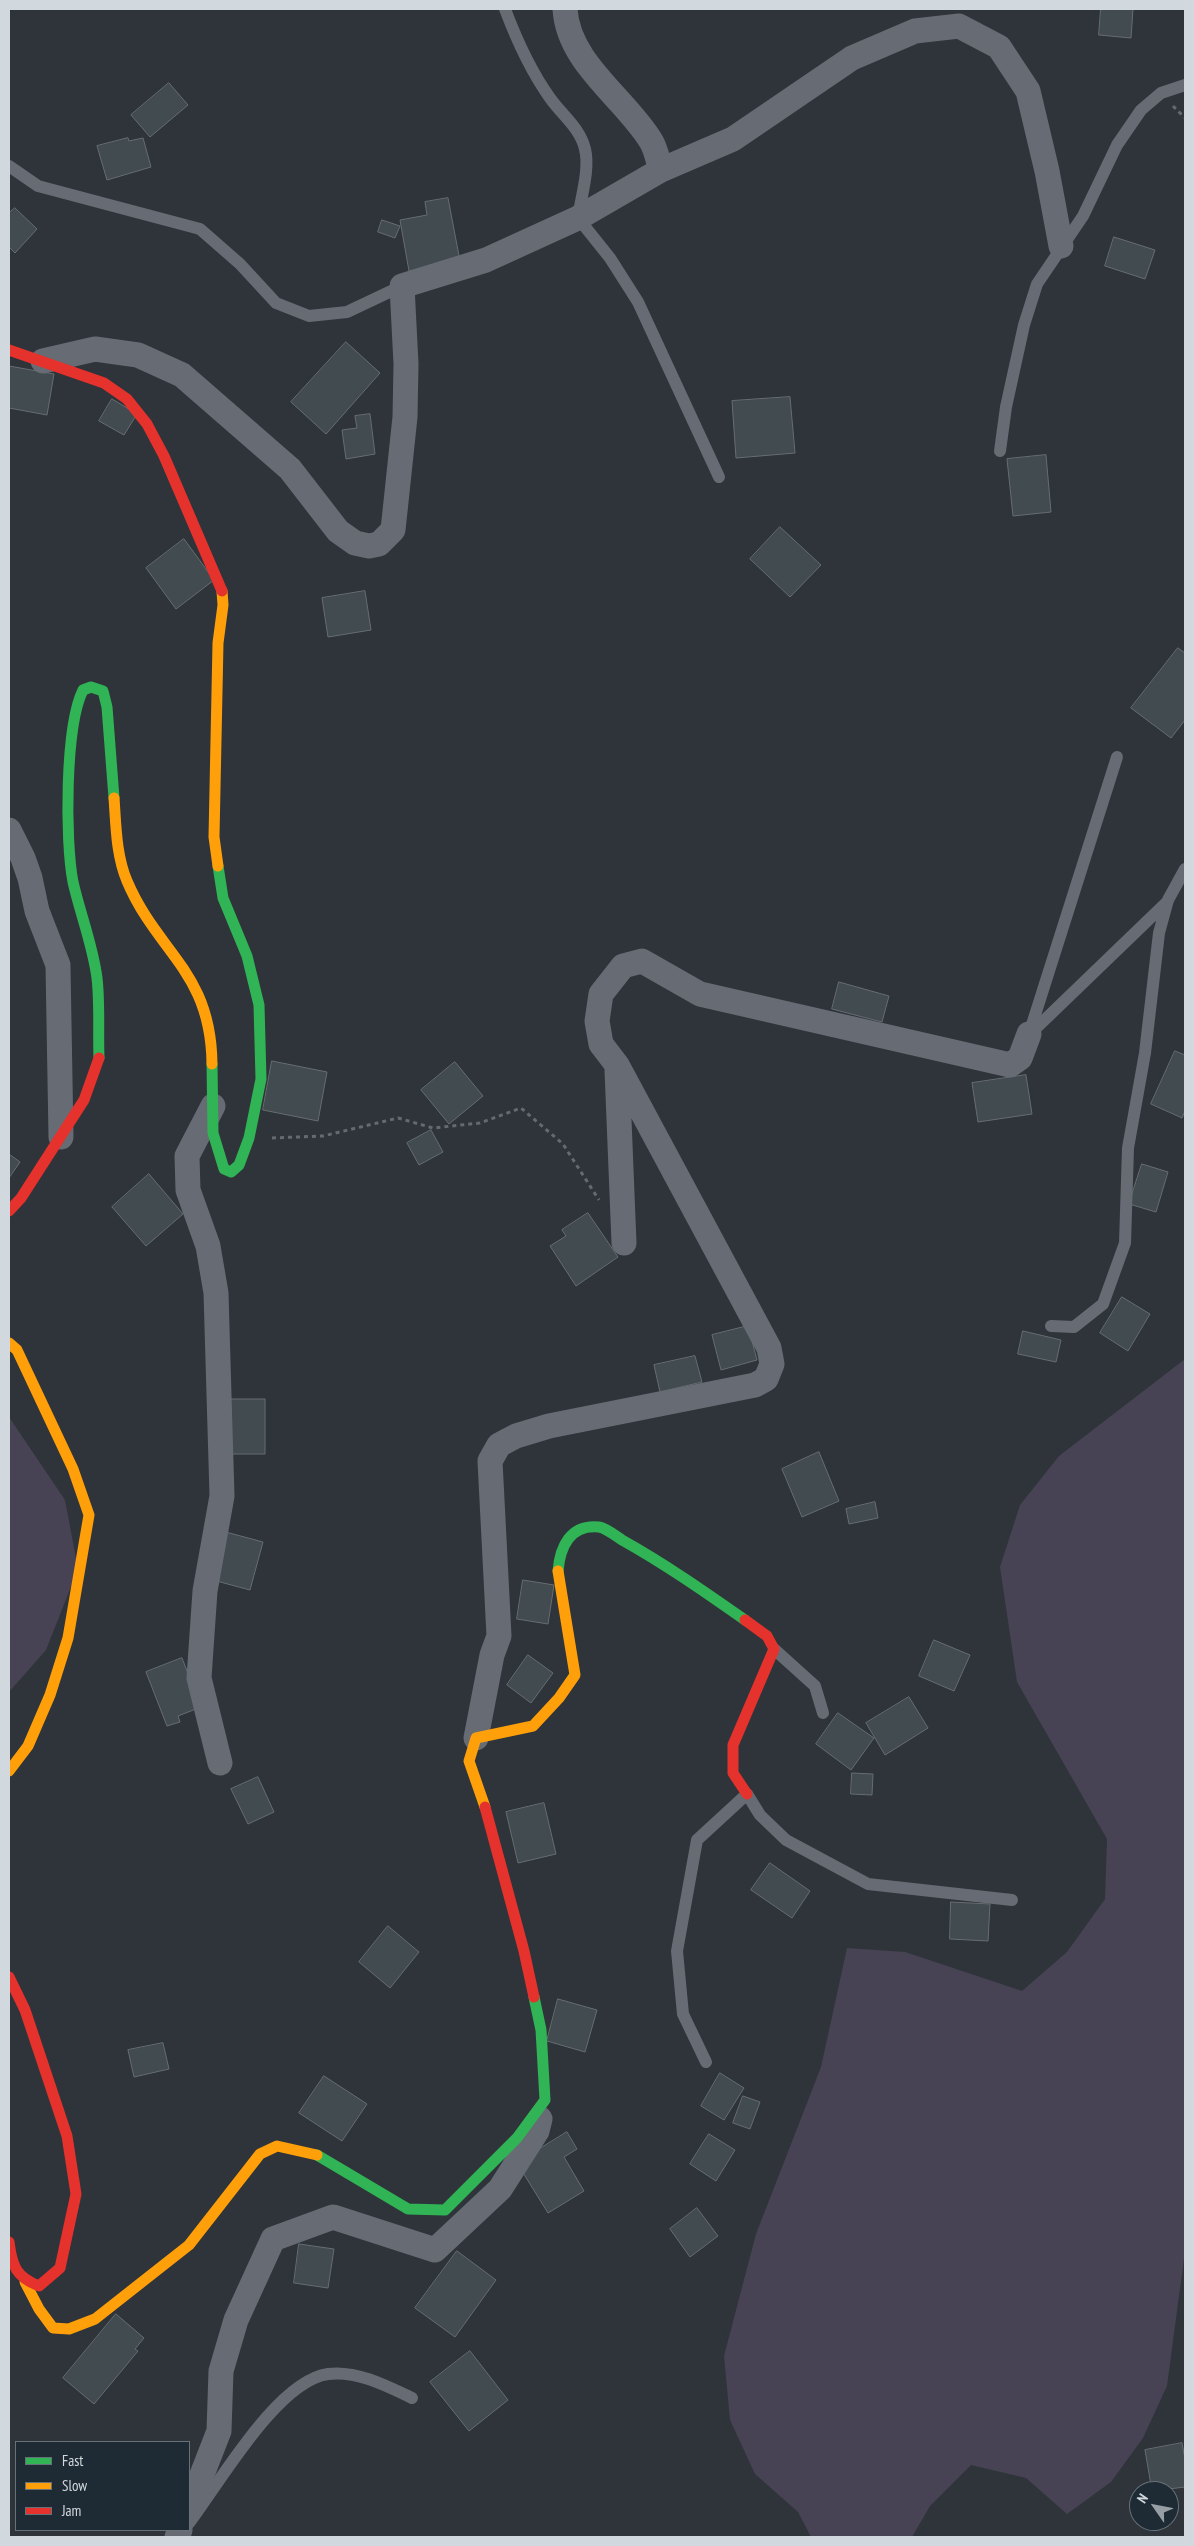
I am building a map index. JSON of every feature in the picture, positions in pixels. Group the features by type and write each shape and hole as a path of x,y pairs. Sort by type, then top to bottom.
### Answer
{"street":[{"path":"566,9 566,22 587,64 651,141 661,170"},
{"path":"43,361 95,349 138,355 182,375 290,469 338,531 355,543 369,546 379,544 393,530 405,417 406,364 402,286 486,260 578,218 661,170 733,139 852,58 915,31 959,26 999,47 1028,91 1047,170 1061,246"},
{"path":"9,350 104,383 127,399 147,424 164,456 221,585 224,605 218,643 214,837 223,898 247,956 259,1005 261,1079 249,1138 239,1164 231,1172 224,1169 218,1157 212,1106 208,1016 198,990 131,890 119,859 107,707 102,691 91,687 83,690 76,702 73,723 67,837 73,880 97,977 99,1059 84,1100 21,1198 9,1211"},
{"path":"9,830 23,858 30,878 37,911 58,964 61,1137"},
{"path":"190,2505 219,2431 221,2371 236,2320 273,2240 333,2217 435,2250 500,2189 537,2131 545,2100 541,2030 526,1959 489,1819 469,1761 476,1738 492,1654 499,1636 490,1461 499,1445 516,1436 549,1426 755,1385 766,1378 772,1364 769,1348 617,1066 601,1044 597,1021 601,994 623,966 642,961 700,994 1010,1065 1020,1058 1029,1034"},
{"path":"617,1066 624,1243"},
{"path":"212,1106 187,1156 188,1190 208,1246 216,1293 222,1496 205,1592 199,1678 220,1763"},
{"path":"9,1343 17,1350 73,1469 89,1515 68,1638 50,1695 28,1746 9,1771"},
{"path":"476,1738 533,1726 559,1698 575,1675 557,1578 560,1555 567,1538 581,1529 600,1527 657,1559 767,1636 774,1649 772,1658 733,1745 733,1773 747,1794"},
{"path":"9,1977 25,2010 67,2136 76,2194 60,2268 39,2286 26,2282"},
{"path":"9,2242 12,2268 26,2282 39,2310 53,2328 69,2330 95,2319 189,2245 260,2154 276,2146 288,2146 320,2156 408,2209 445,2210 518,2138 545,2100"}],"lane":[{"path":"505,9 524,56 550,99 580,135 585,150 585,164 578,218 610,258 638,302 719,477"},
{"path":"1000,451 1006,408 1024,325 1037,284 1083,216 1117,145 1141,110 1161,93 1185,85"},
{"path":"9,166 38,186 200,229 240,264 276,303 309,316 347,312 402,286"},
{"path":"1029,1034 1117,757"},
{"path":"1051,1326 1074,1327 1103,1304 1125,1243 1128,1148 1145,1053 1159,932 1168,900 1185,869"},
{"path":"1029,1034 1168,900"},
{"path":"774,1649 815,1686 823,1713"},
{"path":"706,2062 683,2014 677,1951 697,1840 747,1794 760,1815 786,1840 868,1884 1012,1900"},
{"path":"190,2521 210,2495 235,2455 275,2409 308,2380 328,2374 357,2376 412,2398"}],"path":[{"path":"249,1138 323,1136 398,1118 433,1128 480,1123 521,1108 563,1144 601,1203"}],"shaded area":[{"path":"1185,1359 1185,2251 1167,2386 1143,2438 1111,2482 1067,2514 1026,2478 971,2465 930,2506 912,2537 811,2537 798,2512 755,2474 730,2420 724,2356 756,2234 821,2067 847,1948 905,1952 1022,1991 1067,1952 1105,1899 1107,1839 1017,1682 1000,1567 1020,1505 1059,1456"},
{"path":"9,1417 65,1500 78,1569 46,1650 9,1692"}],"building":[{"path":"1101,9 1133,9 1131,38 1099,35"},
{"path":"169,83 188,105 150,137 131,115"},
{"path":"128,138 129,141 143,138 151,167 107,180 97,146"},
{"path":"448,198 460,261 409,271 400,220 427,215 425,202"},
{"path":"15,208 37,229 15,253 9,247 9,213"},
{"path":"382,220 400,226 395,238 378,232"},
{"path":"1114,237 1155,250 1145,279 1105,266"},
{"path":"346,342 380,373 326,434 291,402"},
{"path":"9,366 54,374 47,415 9,408"},
{"path":"790,397 795,453 736,458 732,401"},
{"path":"112,399 137,414 124,435 99,421"},
{"path":"370,414 375,454 346,459 342,430 357,428 355,416"},
{"path":"1046,455 1051,512 1013,516 1007,459"},
{"path":"780,527 821,565 790,597 750,559"},
{"path":"184,539 214,580 176,609 146,568"},
{"path":"365,591 371,630 328,637 322,598"},
{"path":"1178,648 1185,653 1185,720 1171,738 1131,708"},
{"path":"839,982 889,996 882,1022 832,1009"},
{"path":"1175,1051 1185,1055 1185,1111 1182,1118 1151,1104"},
{"path":"272,1061 327,1072 318,1121 263,1110"},
{"path":"455,1062 483,1096 449,1124 421,1090"},
{"path":"1026,1075 1032,1114 978,1122 972,1083"},
{"path":"431,1130 443,1152 419,1165 407,1143"},
{"path":"9,1154 20,1162 9,1178"},
{"path":"1142,1164 1168,1172 1156,1212 1129,1204"},
{"path":"149,1174 183,1214 146,1246 112,1207"},
{"path":"588,1213 618,1257 576,1286 550,1246 566,1236 562,1230"},
{"path":"1122,1297 1150,1314 1128,1351 1100,1333"},
{"path":"748,1326 757,1360 721,1370 712,1335"},
{"path":"1023,1331 1061,1340 1056,1362 1018,1354"},
{"path":"695,1356 702,1382 660,1392 654,1365"},
{"path":"224,1399 265,1399 265,1454 224,1454"},
{"path":"819,1452 839,1501 802,1517 782,1469"},
{"path":"875,1502 878,1518 849,1524 846,1509"},
{"path":"222,1531 263,1542 250,1590 209,1579"},
{"path":"523,1580 554,1585 548,1624 517,1619"},
{"path":"934,1640 970,1655 954,1691 919,1676"},
{"path":"528,1655 553,1673 531,1703 507,1685"},
{"path":"182,1658 201,1707 178,1716 180,1722 167,1726 146,1672"},
{"path":"909,1697 928,1728 885,1755 866,1723"},
{"path":"838,1713 874,1738 851,1770 816,1744"},
{"path":"852,1773 873,1774 872,1795 851,1794"},
{"path":"258,1777 274,1812 248,1824 231,1789"},
{"path":"544,1803 556,1854 518,1863 506,1812"},
{"path":"770,1863 810,1891 792,1918 751,1890"},
{"path":"951,1902 990,1904 988,1941 950,1939"},
{"path":"388,1926 419,1952 390,1988 359,1962"},
{"path":"558,1999 597,2010 585,2052 547,2041"},
{"path":"163,2043 169,2069 134,2077 128,2050"},
{"path":"720,2073 744,2088 724,2120 701,2106"},
{"path":"324,2076 367,2104 342,2141 299,2113"},
{"path":"743,2096 760,2102 750,2129 733,2123"},
{"path":"567,2132 577,2149 564,2157 584,2191 548,2213 517,2163"},
{"path":"709,2134 735,2150 716,2181 690,2164"},
{"path":"697,2208 718,2236 690,2257 670,2229"},
{"path":"299,2244 334,2249 328,2288 294,2283"},
{"path":"457,2251 496,2280 455,2337 415,2308"},
{"path":"116,2314 144,2338 135,2349 138,2351 94,2404 63,2378"},
{"path":"470,2351 508,2400 469,2431 430,2382"},
{"path":"1182,2443 1185,2459 1185,2487 1179,2488 1179,2481 1150,2481 1145,2450"}],"traffic: fast":[{"path":"99,1058 97,978 93,954 73,882 70,863 68,813 70,756 77,707 83,690 91,687 103,691 107,707 114,798"},
{"path":"212,1064 213,1133 224,1169 231,1172 239,1165 249,1138 261,1079 259,1005 247,956 223,898 218,866"},
{"path":"558,1571 561,1554 568,1539 581,1529 599,1527 608,1530 669,1568 745,1620"},
{"path":"317,2155 408,2209 445,2210 517,2138 545,2100 541,2030 534,1997"}],"traffic: slow":[{"path":"218,866 214,837 218,643 223,605 222,591"},
{"path":"114,798 116,829 123,871 140,906 153,927 193,984 203,1006 209,1032 212,1064"},
{"path":"9,1343 17,1350 73,1469 89,1515 68,1638 50,1695 28,1746 9,1771"},
{"path":"485,1807 469,1761 476,1738 533,1726 559,1698 575,1675 558,1571"},
{"path":"25,2282 39,2309 53,2328 69,2329 95,2319 189,2245 260,2154 277,2146 317,2155"}],"traffic: jam":[{"path":"9,350 104,383 127,399 147,424 164,456 222,591"},
{"path":"9,1211 21,1198 84,1100 99,1058"},
{"path":"745,1620 767,1636 774,1649 733,1745 733,1773 747,1794"},
{"path":"485,1807 524,1951 534,1997"},
{"path":"9,1977 25,2010 67,2136 76,2194 60,2268 39,2286 25,2279 16,2270 9,2242"}]}
